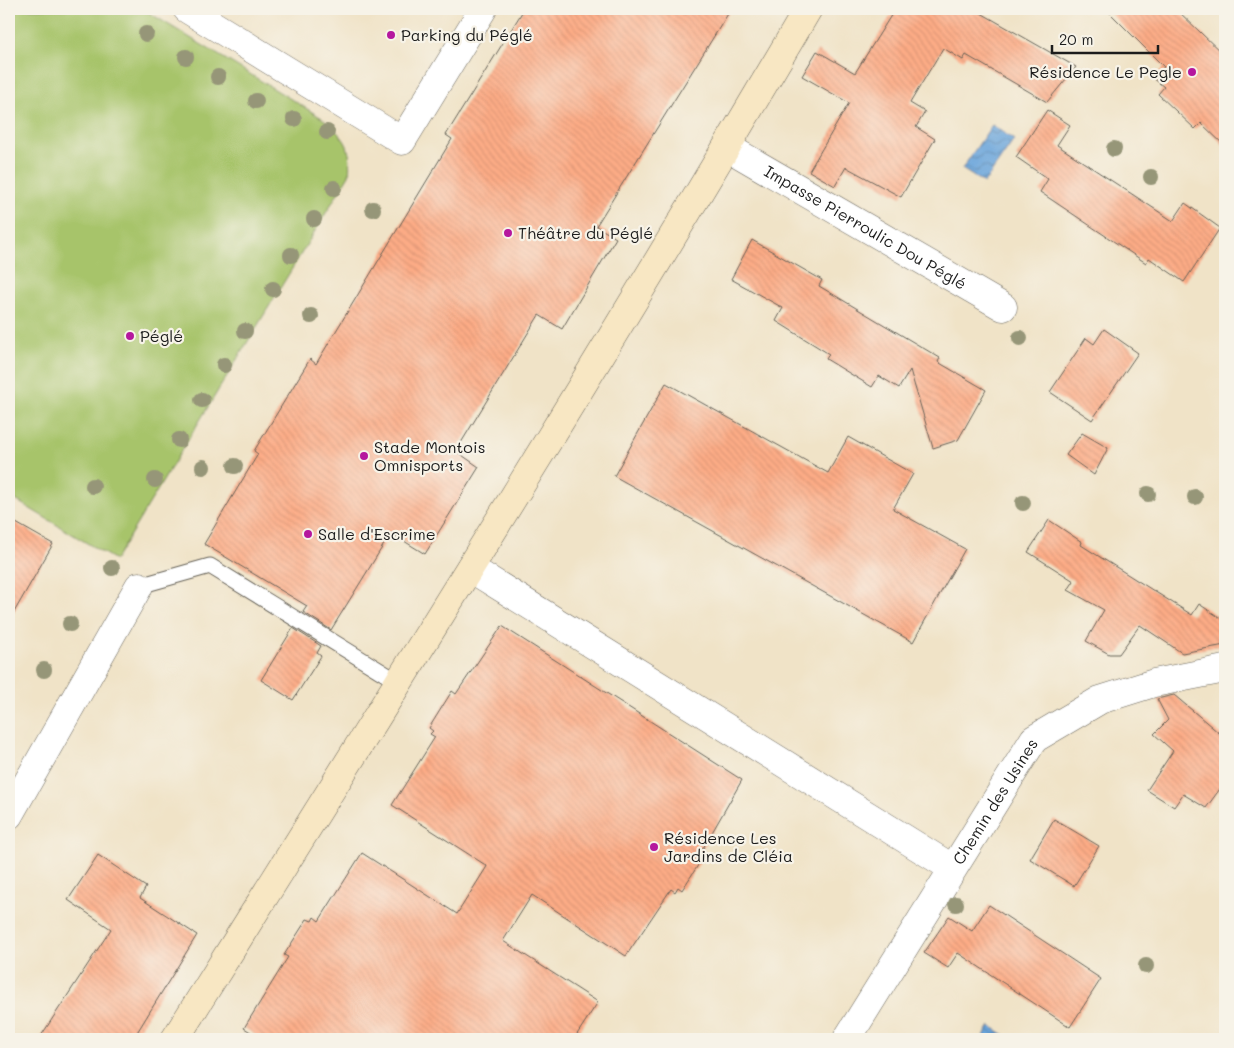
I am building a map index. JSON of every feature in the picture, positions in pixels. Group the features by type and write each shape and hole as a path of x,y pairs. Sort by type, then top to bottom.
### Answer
{"main road":[{"path":"174,1039 400,683 728,147 808,9"}],"street":[{"path":"187,9 402,141 483,9"},
{"name":"Impasse Pierroulic Dou Péglé","path":"728,147 1003,307"},
{"path":"470,568 952,868"},
{"path":"9,815 139,586"},
{"name":"Chemin des Usines","path":"847,1039 952,868 1034,740 1100,700 1154,683 1224,672"}],"lane":[{"path":"139,586 210,566 400,683"}],"green space":[{"name":"Péglé","path":"9,9 143,9 322,118 336,131 348,148 349,175 115,560 9,496"}],"water":[{"path":"992,125 1014,140 984,183 962,169"},
{"path":"990,1026 1011,1039 982,1039"}],"building":[{"path":"524,9 731,9 596,226 616,238 562,329 539,315 456,451 479,467 425,554 391,533 331,630 303,612 307,606 204,544 258,454 254,451 310,359 316,364 452,139 446,135"},
{"path":"895,9 974,9 1076,67 1047,102 966,55 963,60 943,48 910,103 925,112 916,127 935,139 901,197 846,167 835,186 809,171 849,103 802,76 817,51 855,73"},
{"name":"Résidence Le Pegle","path":"1106,9 1176,9 1225,56 1225,146 1201,123 1195,129 1158,94 1164,87 1153,78 1164,67"},
{"path":"1047,110 1070,125 1057,145 1173,221 1185,203 1220,228 1184,282 1149,258 1146,263 1040,192 1048,179 1016,157"},
{"path":"752,240 822,280 819,286 940,358 938,362 986,390 958,440 933,448 910,370 899,388 879,376 872,387 826,359 829,354 776,321 783,308 731,279"},
{"path":"1104,329 1138,353 1092,420 1050,392 1086,338 1094,344"},
{"path":"666,383 828,473 848,437 913,474 893,509 965,549 913,642 614,476"},
{"path":"1082,433 1108,448 1094,475 1066,455"},
{"path":"9,519 53,544 9,621"},
{"path":"1049,520 1082,542 1081,545 1192,615 1199,604 1225,621 1225,645 1182,653 1140,625 1119,654 1109,654 1086,641 1104,610 1068,590 1074,581 1028,552"},
{"path":"502,626 742,780 702,850 706,853 682,890 678,887 675,892 671,889 626,956 532,895 503,941 598,1002 574,1039 262,1039 244,1028 288,957 284,955 307,919 312,921 314,917 319,921 362,853 457,914 486,868 487,866 392,805 435,737 430,734 433,731 429,728 452,691 456,694"},
{"path":"293,628 321,646 317,653 321,656 293,700 261,680"},
{"path":"1174,695 1225,738 1225,782 1206,808 1183,794 1174,807 1147,790 1173,751 1154,734 1168,720 1157,699"},
{"path":"1054,819 1099,846 1074,886 1030,859"},
{"path":"98,855 146,887 140,898 197,935 133,1039 39,1039 111,929 68,900"},
{"path":"989,905 1101,979 1070,1027 958,953 948,968 924,953 949,916 972,931"}],"place":[{"name":"Parking du Péglé","path":"391,35"},
{"name":"Résidence Le Pegle","path":"1192,72"},
{"name":"Théâtre du Péglé","path":"508,233"},
{"name":"Péglé","path":"130,336"},
{"name":"Stade Montois Omnisports","path":"364,456"},
{"name":"Salle d'Escrime","path":"308,534"},
{"name":"Résidence Les Jardins de Cléia","path":"654,847"}]}
